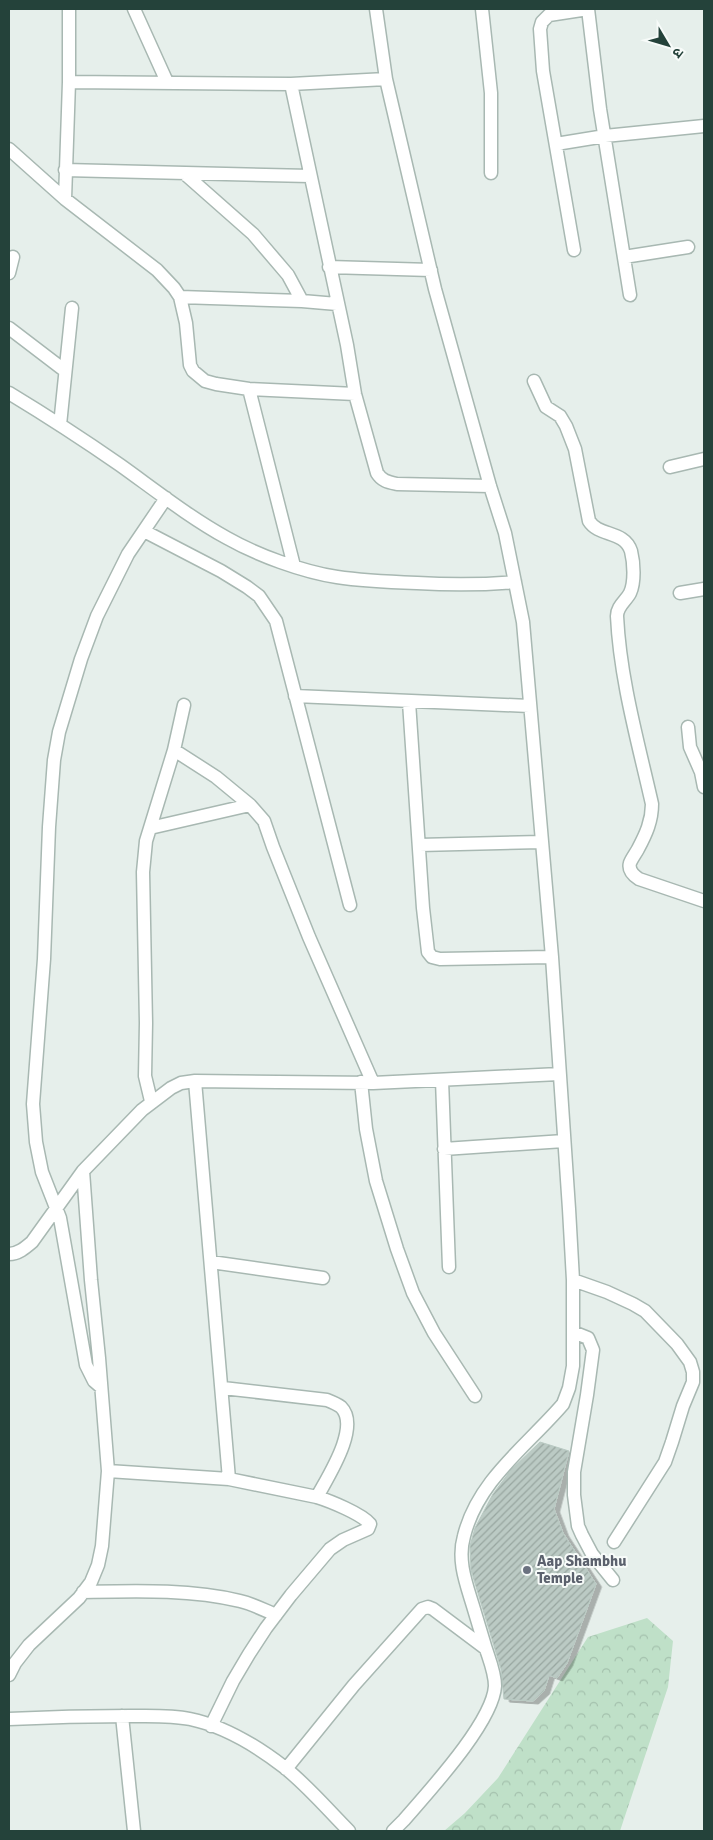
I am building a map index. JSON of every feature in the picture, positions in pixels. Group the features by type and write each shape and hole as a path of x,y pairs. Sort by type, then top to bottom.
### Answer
{"street":[{"path":"65,199 69,82 69,9"},
{"path":"134,9 167,82"},
{"path":"376,9 386,79 431,270 505,534 522,622 552,957 573,1280 573,1366 569,1388 563,1404 488,1485 477,1502 462,1544 463,1571 493,1671 494,1695 475,1734 393,1831"},
{"path":"482,9 491,93 491,173"},
{"path":"574,250 543,71 540,30 542,22 549,15 558,12 588,9 605,136 630,295"},
{"path":"69,82 291,84 386,79"},
{"path":"291,84 355,394 377,473 386,482 397,484 490,486"},
{"path":"556,144 605,136 704,126"},
{"path":"9,149 65,199 157,270 174,288 180,297 186,323 190,365 193,372 205,381 248,389 355,394"},
{"path":"65,170 310,176"},
{"path":"185,174 253,234 288,275 302,301"},
{"path":"624,257 688,247"},
{"path":"9,273 13,257"},
{"path":"330,267 431,270"},
{"path":"180,297 337,304"},
{"path":"60,425 64,370 72,308"},
{"path":"9,328 64,370"},
{"path":"534,381 546,407 560,416 566,426 575,449 590,521 594,527 620,537 625,541 631,552 632,586 630,593 617,613 622,663 652,804 652,812 647,830 630,864 631,870 633,875 639,879 704,901"},
{"path":"248,389 294,566"},
{"path":"9,393 60,425 226,537 242,546 294,566 336,577 381,581 484,585 515,582"},
{"path":"670,467 704,459"},
{"path":"101,1387 94,1380 86,1365 60,1218 42,1172 36,1142 33,1104 44,959 46,878 54,760 59,732 68,701 97,616 122,565 166,498"},
{"path":"144,531 221,571 259,596 276,621 350,905"},
{"path":"680,593 704,589"},
{"path":"295,696 529,706"},
{"path":"410,702 428,952 432,957 440,959 552,957"},
{"path":"151,1102 145,1076 146,1022 143,872 146,841 174,750 184,705"},
{"path":"688,727 690,747 701,772 704,787"},
{"path":"174,750 216,777 250,805 264,821 367,1082 366,1130 376,1181 413,1294 434,1333 476,1396"},
{"path":"150,828 250,805"},
{"path":"419,845 541,842"},
{"path":"9,1254 23,1249 32,1242 83,1171 151,1102 181,1083 196,1081 367,1082 560,1074"},
{"path":"442,1080 449,1267"},
{"path":"196,1081 223,1388 229,1479"},
{"path":"444,1149 564,1141"},
{"path":"9,1675 15,1663 30,1645 83,1592 96,1573 100,1555 108,1472 90,1280 83,1171"},
{"path":"211,1262 323,1278"},
{"path":"573,1280 607,1292 645,1311 677,1344 690,1362 693,1372 693,1382 683,1406 665,1462 614,1542"},
{"path":"573,1332 588,1338 593,1350 574,1472 574,1496 578,1526 592,1554 613,1580"},
{"path":"223,1388 327,1400 340,1406 345,1415 346,1426 342,1450 317,1497"},
{"path":"108,1472 229,1479 328,1500 369,1522 370,1526 368,1529 338,1542 330,1549 276,1615 233,1681 211,1726"},
{"path":"83,1592 166,1593 217,1597 252,1604 276,1615"},
{"path":"286,1769 365,1672 422,1609 433,1609 485,1648"},
{"path":"9,1719 76,1716 157,1716 191,1720 211,1726 239,1738 286,1769 349,1831"},
{"path":"122,1716 134,1831"}],"green space":[{"path":"647,1618 673,1641 668,1687 620,1831 444,1831 465,1813 498,1778 588,1637"}],"building":[{"name":"Aap Shambhu Temple","path":"540,1442 569,1451 554,1509 563,1533 596,1584 567,1663 557,1678 549,1675 544,1691 533,1701 504,1699 501,1669 471,1570 470,1546 475,1528 493,1494 511,1470"}],"place":[{"name":"Aap Shambhu Temple","path":"527,1570"}]}
